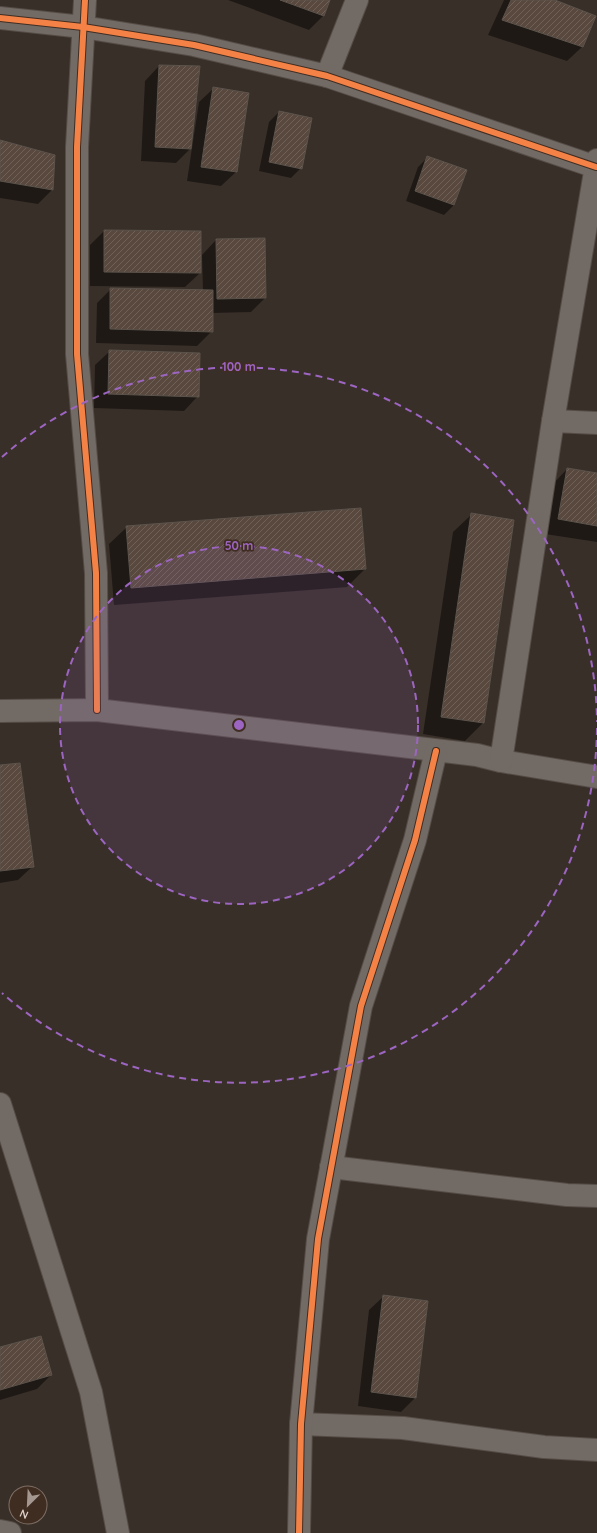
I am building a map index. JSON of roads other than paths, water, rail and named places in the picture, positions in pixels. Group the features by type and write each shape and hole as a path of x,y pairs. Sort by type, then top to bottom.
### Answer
{"street":[{"path":"85,0 77,147 77,354 96,572 97,710"},
{"path":"327,76 357,0"},
{"path":"0,18 83,27 194,45 327,76 596,163 553,421 501,761"},
{"path":"553,421 597,423"},
{"path":"0,711 97,710 477,755 501,761 597,777"},
{"path":"299,1533 301,1424 318,1239 361,1006 414,840 436,751"},
{"path":"0,1104 91,1392 118,1533"},
{"path":"331,1167 567,1195 597,1196"},
{"path":"301,1424 403,1428 544,1447 597,1450"},
{"path":"0,1531 10,1533"}]}
